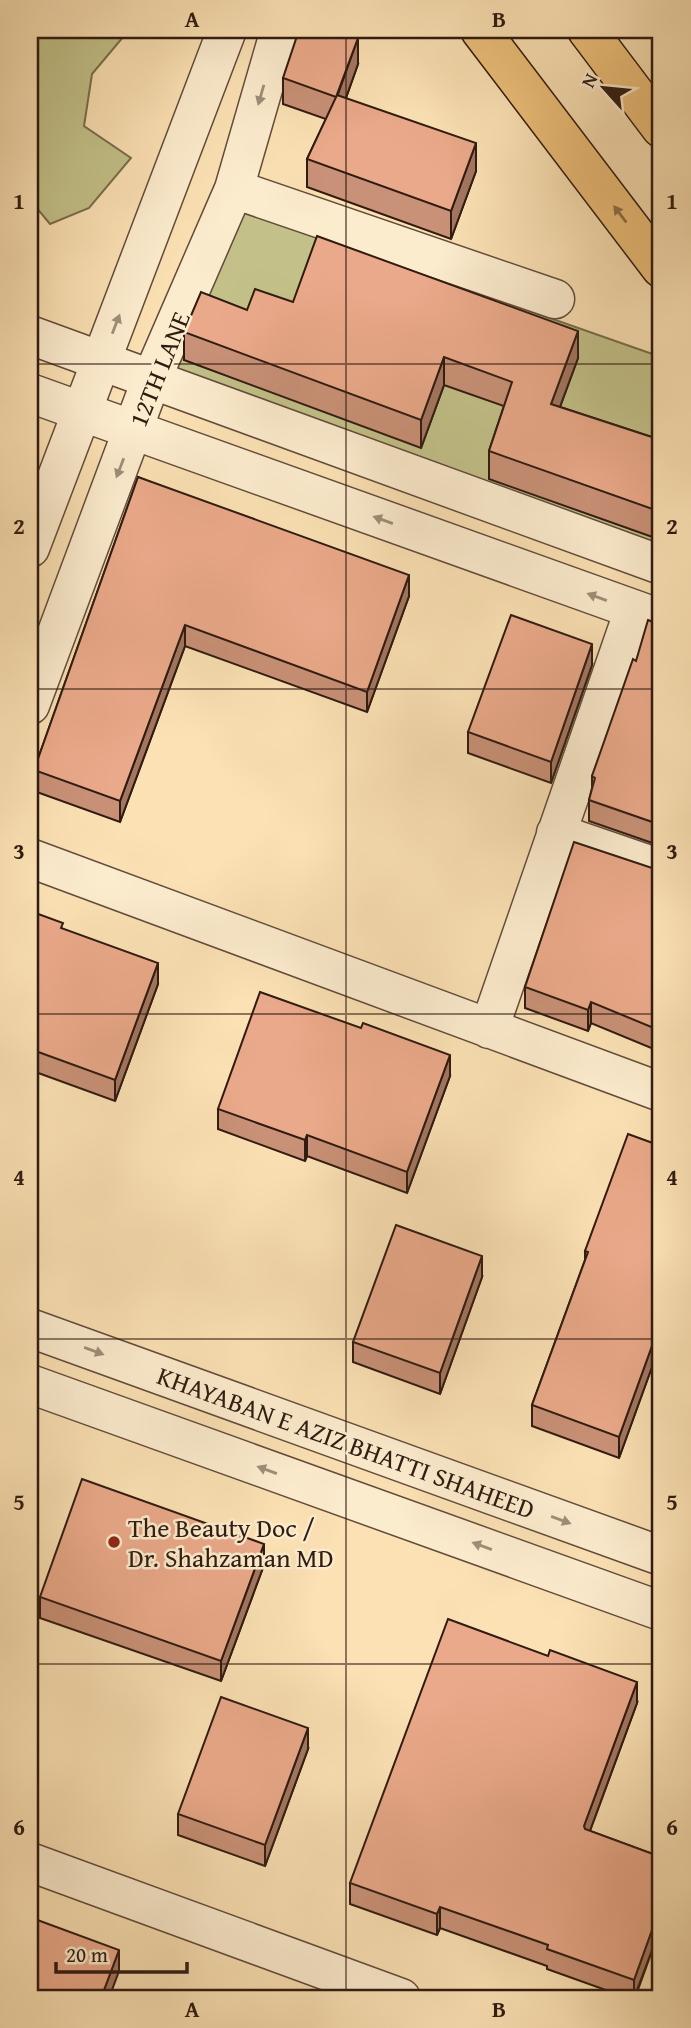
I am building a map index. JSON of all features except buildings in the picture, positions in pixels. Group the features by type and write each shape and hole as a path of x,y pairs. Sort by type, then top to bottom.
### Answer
{"main road":[{"path":"480,30 661,268"},
{"path":"587,30 661,128"}],"street":[{"name":"12TH LANE","path":"30,548 227,30"},
{"name":"12TH LANE","path":"30,705 152,378 234,189 280,30"},
{"path":"234,189 555,299"},
{"path":"30,335 661,565"},
{"path":"30,393 648,615 556,834 489,1029"},
{"path":"556,834 661,869"},
{"path":"30,858 661,1092"},
{"name":"KHAYABAN E AZIZ BHATTI SHAHEED","path":"30,1328 661,1556"},
{"name":"KHAYABAN E AZIZ BHATTI SHAHEED","path":"30,1384 661,1611"},
{"path":"30,1862 401,1998"}],"shaded area":[{"path":"30,30 129,30 92,74 84,126 131,158 89,208 50,224 30,200"},
{"path":"239,209 661,357 661,555 174,375"}],"place":[{"name":"The Beauty Doc / Dr. Shahzaman MD","path":"114,1542"}]}
